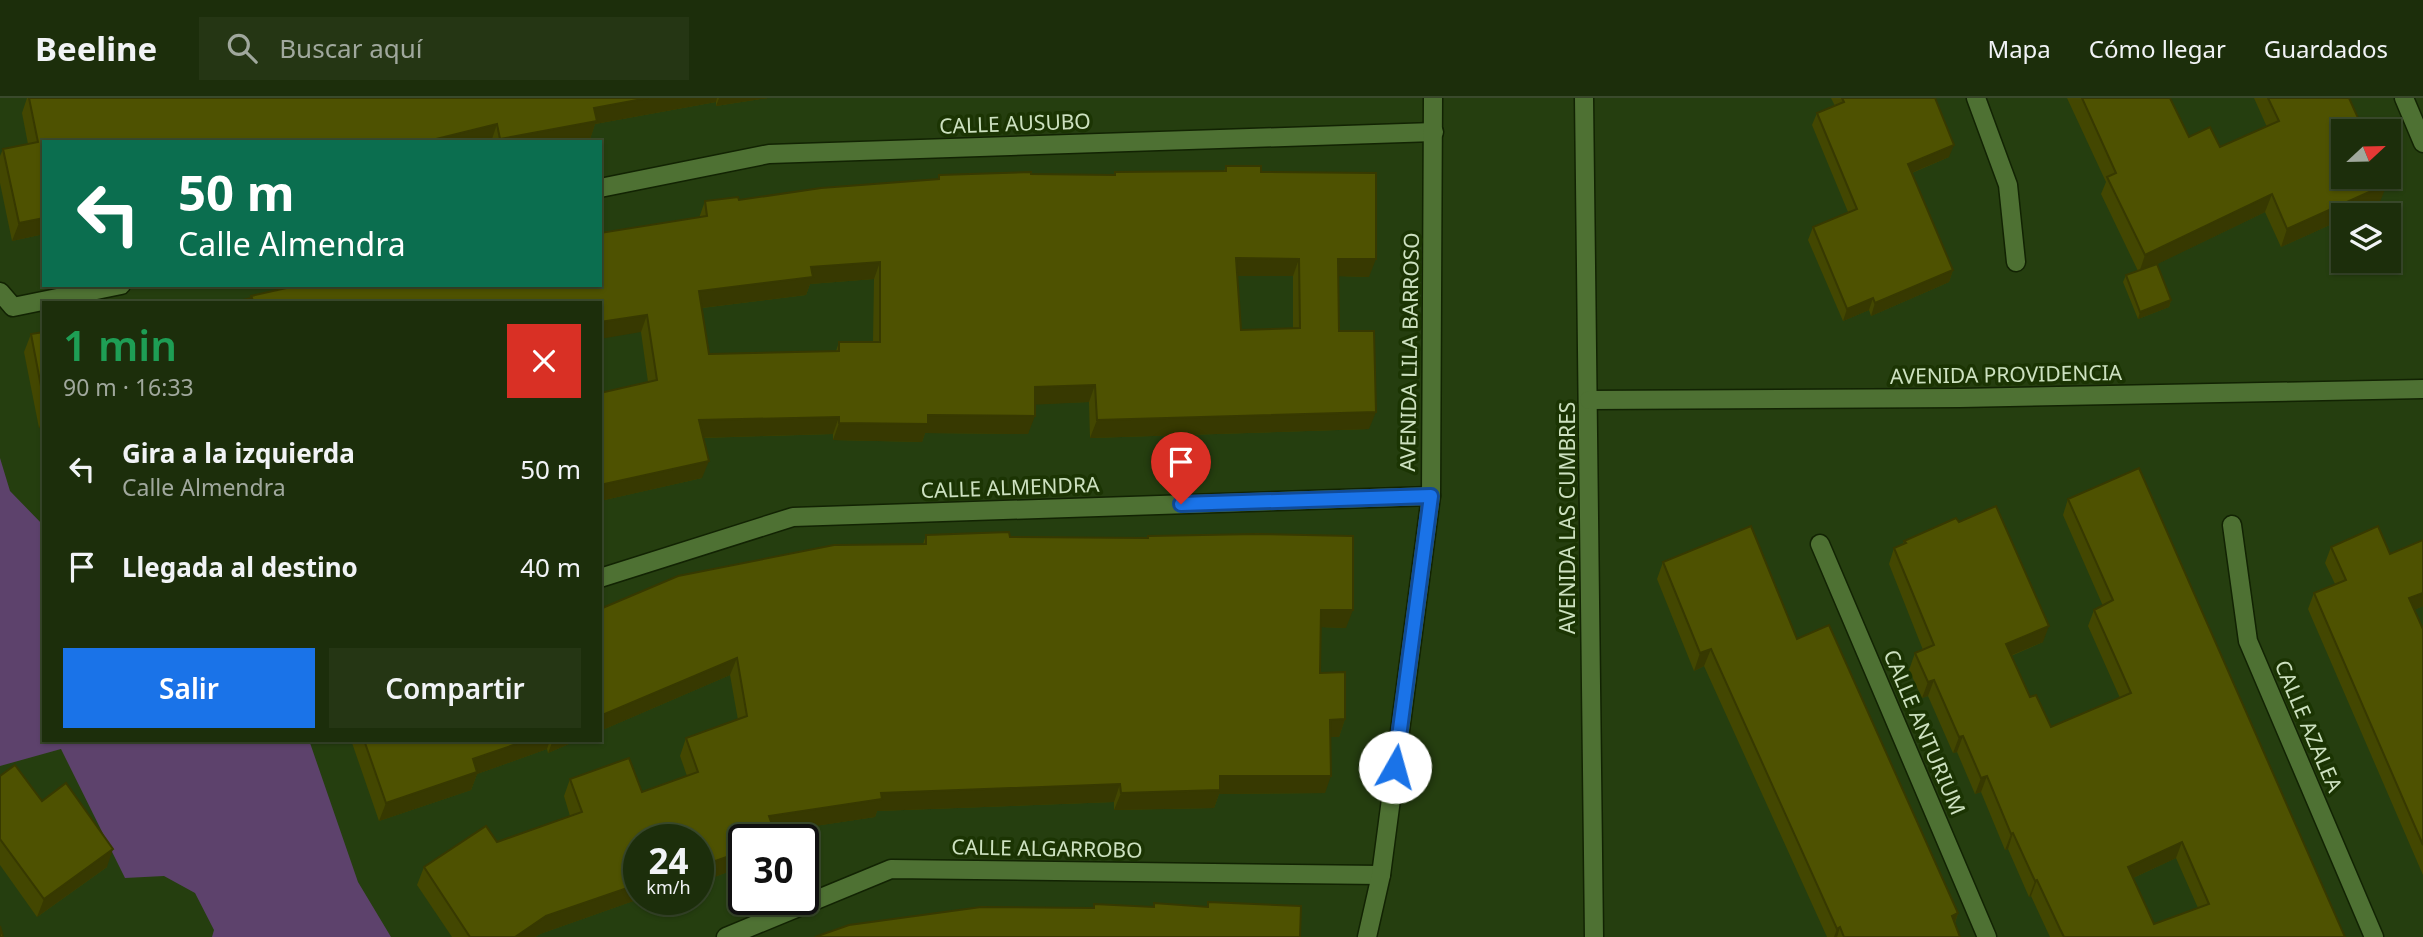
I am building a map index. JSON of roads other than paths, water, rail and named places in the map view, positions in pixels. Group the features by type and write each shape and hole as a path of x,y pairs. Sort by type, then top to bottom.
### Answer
{"street":[{"name":"AVENIDA LILA BARROSO","path":"1367,937 1381,875 1431,496 1433,98"},
{"name":"AVENIDA LAS CUMBRES","path":"1584,98 1594,937"},
{"path":"1976,98 2008,185 2016,262"},
{"path":"2404,98 2423,143"},
{"name":"CALLE AUSUBO","path":"602,188 769,155 1434,132"},
{"path":"42,301 111,287"},
{"path":"0,292 13,307 42,301"},
{"name":"AVENIDA PROVIDENCIA","path":"1589,400 1960,398 2423,388"},
{"name":"CALLE ALMENDRA","path":"602,577 793,517 1431,496"},
{"name":"CALLE AZALEA","path":"2232,524 2248,641 2374,937"},
{"name":"CALLE ANTURIUM","path":"1820,544 1987,937"},
{"name":"CALLE ALGARROBO","path":"726,937 891,869 1381,875"}]}
